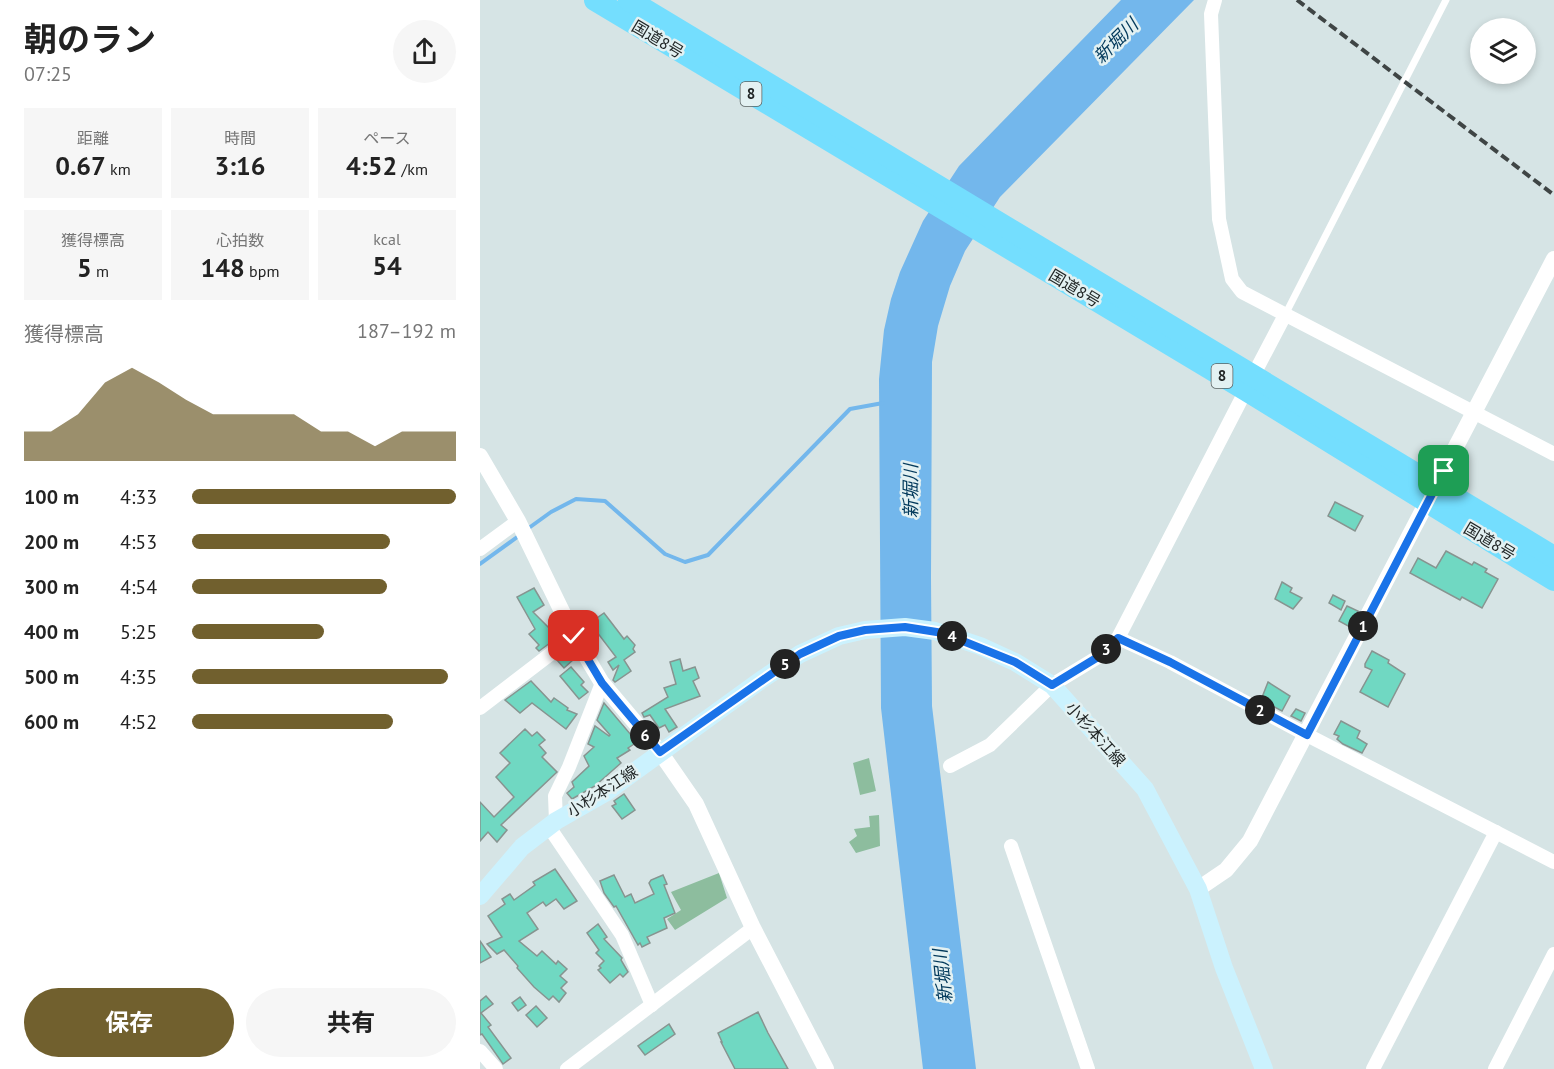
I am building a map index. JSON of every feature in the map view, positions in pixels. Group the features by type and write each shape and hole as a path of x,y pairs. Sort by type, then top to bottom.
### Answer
{"highway":[{"name":"国道8号","path":"595,0 912,181 1432,494 1554,558"},
{"name":"国道8号","path":"629,0 912,181"},
{"name":"国道8号","path":"1432,494 1554,580"}],"main road":[{"name":"小杉本江線","path":"480,896 522,847 552,824 605,793 800,654 839,636 877,628 905,627 935,631 980,646 1015,662 1052,685 1145,789 1198,889 1224,968 1264,1069"}],"street":[{"path":"1215,0 1211,14 1219,219 1232,279 1242,292 1554,454"},
{"path":"1198,889 1226,870 1250,841 1554,259"},
{"path":"950,766 990,745 1052,685 1098,657 1118,638 1285,315"},
{"path":"480,456 518,521 574,636 602,683 660,752 696,804 753,928 826,1069"},
{"path":"480,549 518,521"},
{"path":"480,708 574,636"},
{"path":"1118,638 1170,662 1554,862"},
{"path":"602,683 555,796 552,824 622,935 652,1005"},
{"path":"1373,1069 1496,832"},
{"path":"1011,846 1088,1069"},
{"path":"567,1069 753,928"},
{"path":"1495,1069 1554,954"},
{"path":"480,1051 496,1069"}],"lane":[{"path":"1285,315 1446,0"}],"green space":[{"path":"869,758 876,791 860,795 853,763"},
{"path":"879,815 880,846 856,853 849,842 857,836 854,829 870,827 869,816"},
{"path":"719,873 727,898 675,930 667,919 681,910 671,892"}],"water":[{"name":"新堀川","path":"1121,0 1194,0 1000,197 965,251 950,286 938,326 932,362 932,706 976,1069 923,1069 881,708 879,379 884,330 900,272 923,221 959,166"}],"building":[{"path":"1335,502 1363,516 1355,531 1328,516"},
{"path":"1446,551 1472,565 1474,562 1487,569 1485,572 1498,579 1482,608 1462,597 1460,600 1410,573 1418,558 1436,568"},
{"path":"1282,582 1292,588 1290,592 1302,598 1293,609 1275,599"},
{"path":"534,588 544,605 533,612 554,633 550,636 554,640 539,651 536,648 539,645 529,634 535,629 517,597"},
{"path":"1333,595 1345,601 1341,610 1329,603"},
{"path":"1347,606 1358,611 1350,627 1339,621"},
{"path":"604,613 624,639 627,636 635,645 633,649 635,652 624,660 631,671 615,682 613,680 619,665 613,670 608,662 616,657 590,623"},
{"path":"570,650 575,658 564,668 557,660"},
{"path":"1372,651 1389,660 1388,663 1405,674 1388,707 1360,692 1372,670 1365,667 1365,664"},
{"path":"680,659 683,671 695,667 699,678 693,681 700,696 665,709 677,727 669,732 665,725 659,728 650,715 644,717 642,713 668,697 664,688 676,684 670,662"},
{"path":"571,667 584,682 581,685 588,692 579,699 560,676"},
{"path":"531,681 551,702 554,698 568,708 567,710 577,714 566,729 532,703 520,713 505,700"},
{"path":"1268,682 1290,696 1282,711 1261,700"},
{"path":"604,703 637,742 628,748 630,750 617,758 621,763 595,786 572,799 567,793 574,787 572,782 589,766 584,756 594,747 588,744 595,726 610,735 597,720"},
{"path":"1296,709 1305,713 1301,721 1291,716"},
{"path":"1341,721 1360,731 1357,738 1367,744 1362,753 1337,739 1339,736 1334,734"},
{"path":"525,729 532,736 537,732 545,740 539,745 546,753 542,757 557,772 501,825 507,830 497,842 488,832 480,841 480,802 494,817 514,797 496,777 510,763 500,753"},
{"path":"624,794 635,810 622,819 612,806 616,804 614,801"},
{"path":"555,869 577,901 564,909 556,899 546,906 543,902 527,913 538,929 519,941 537,956 542,951 556,964 558,961 567,969 560,976 567,982 561,988 566,993 559,1002 553,996 549,1000 534,987 504,950 497,954 487,944 502,937 488,916 505,904 502,899 510,894 514,900 535,885 533,882"},
{"path":"614,875 625,897 631,894 635,903 654,894 649,883 651,880 663,875 667,884 664,885 675,913 664,918 667,928 647,937 650,943 642,947 640,943 638,945 616,906 614,907 604,893 600,881"},
{"path":"598,924 607,937 604,939 622,958 628,972 623,977 620,974 610,983 598,970 604,961 596,953 599,950 587,933"},
{"path":"480,941 491,957 480,963"},
{"path":"486,996 493,1004 481,1013 491,1025 488,1027 511,1058 503,1064 482,1034 480,1035 480,1001"},
{"path":"520,997 526,1005 518,1011 512,1003"},
{"path":"536,1006 547,1018 537,1027 526,1015"},
{"path":"758,1012 788,1069 735,1069 718,1033"},
{"path":"669,1024 675,1034 645,1055 638,1046"}],"waterway":[{"path":"526,530 551,512 576,499 605,501 665,554 685,562 708,555 850,409 883,403"},
{"path":"480,564 520,535"}],"railway":[{"path":"1297,0 1554,195"}],"route":[{"path":"574,636 602,683 660,752 800,654 839,636 877,628 905,627 943,633 980,646 1015,662 1052,685 1098,657 1118,638 1170,662 1307,735 1444,471"}]}
